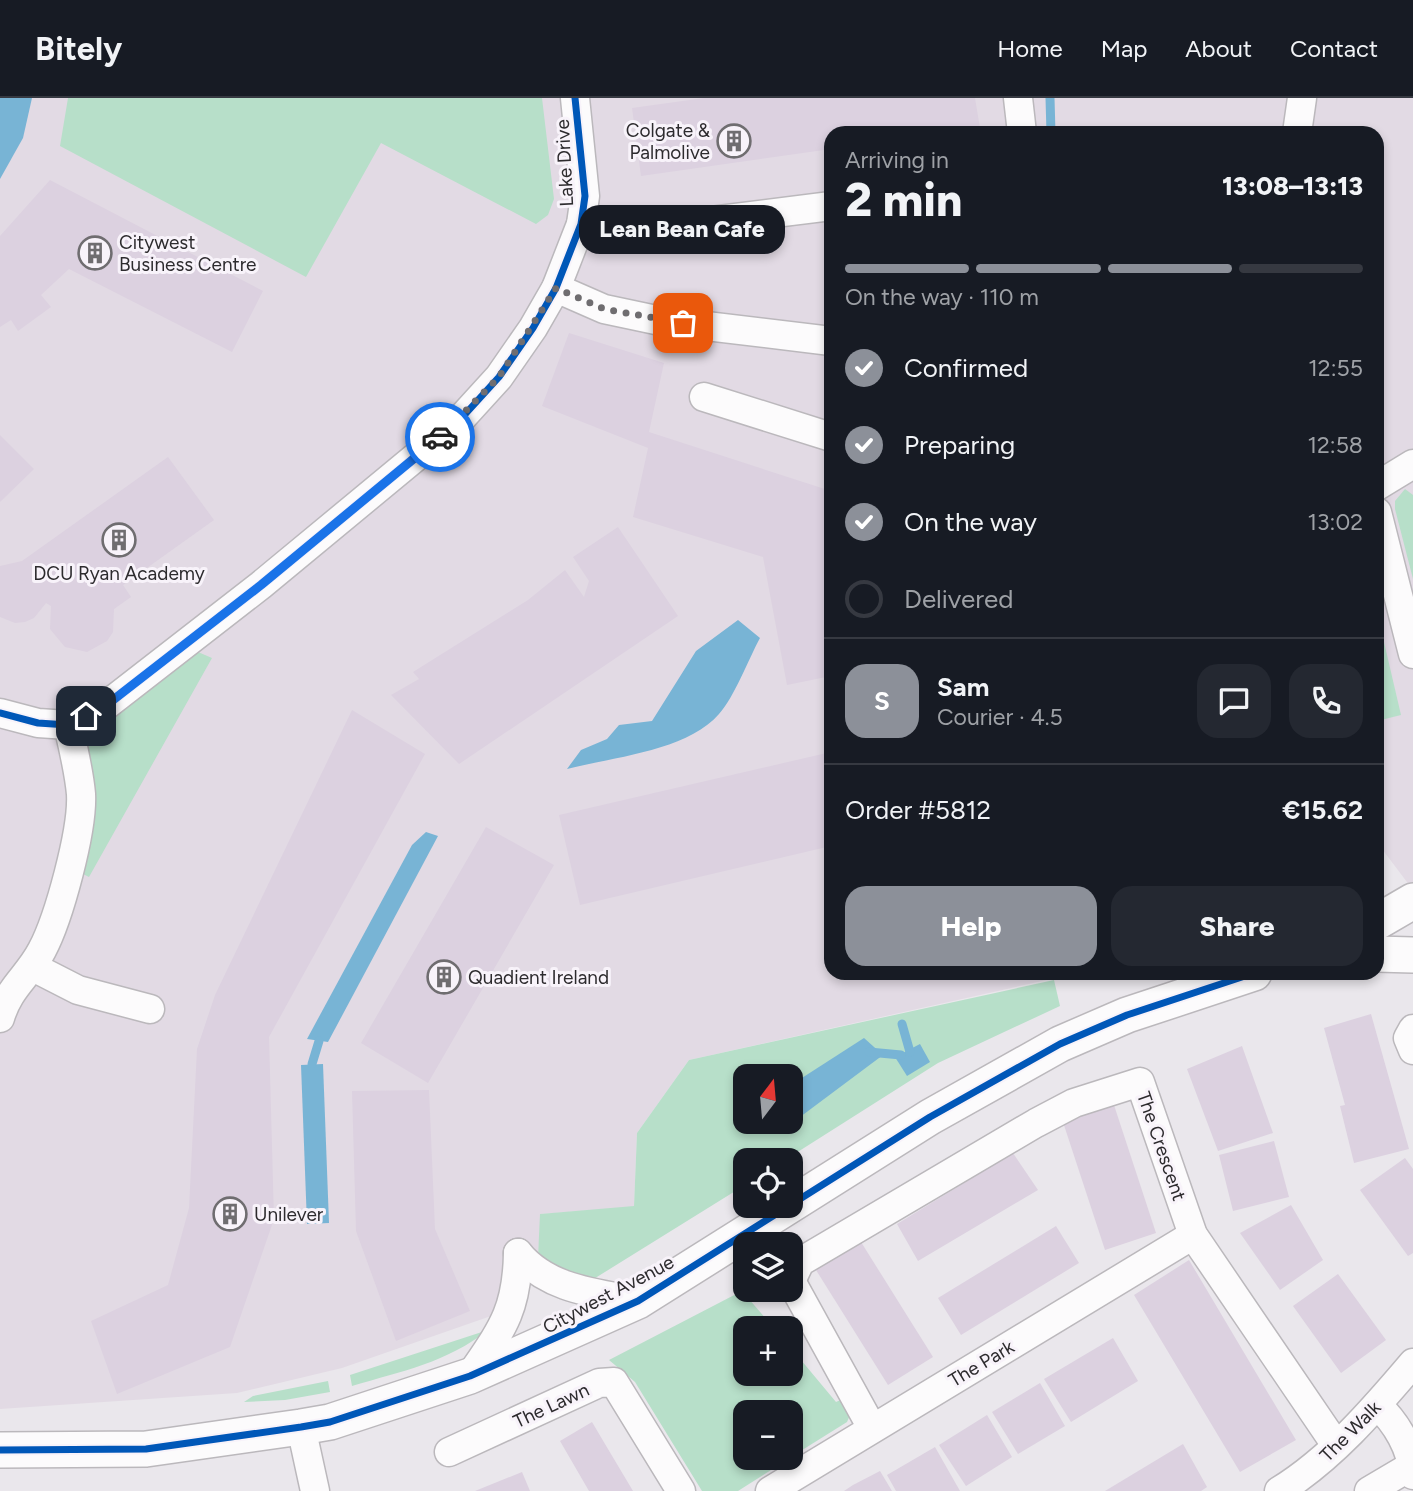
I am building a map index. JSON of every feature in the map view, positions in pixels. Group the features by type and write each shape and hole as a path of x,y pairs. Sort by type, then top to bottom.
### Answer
{"main road":[{"path":"1384,918 1413,901"},
{"path":"1384,954 1413,955"},
{"name":"Citywest Avenue","path":"0,1450 146,1449 300,1427 330,1422 470,1376 638,1301 930,1116 1060,1044 1138,1011 1233,980"}],"street":[{"name":"Lake Drive","path":"68,725 104,707 261,585 458,422 499,377 556,288 581,224 585,196 575,98"},
{"path":"1018,98 1021,126"},
{"path":"1298,126 1302,98"},
{"path":"581,224 655,228 824,207"},
{"path":"556,288 604,309 656,320 824,340"},
{"path":"705,397 824,435"},
{"path":"1384,482 1413,464"},
{"path":"1384,556 1413,654"},
{"path":"0,713 38,723 68,725 81,796 76,830 57,909 33,967 5,998 0,1018"},
{"path":"33,967 78,990 150,1009"},
{"path":"1413,1029 1408,1038 1413,1050"},
{"name":"The Crescent","path":"803,1260 948,1172 1074,1103 1140,1082 1193,1235 1336,1445"},
{"name":"The Park","path":"770,1491 1193,1235"},
{"path":"470,1376 499,1333 517,1291 519,1253 532,1270 575,1289 638,1301"},
{"name":"The Crescent","path":"803,1302 873,1428"},
{"name":"The Walk","path":"1279,1491 1303,1476 1336,1445 1377,1405 1413,1363"},
{"name":"The Lawn","path":"449,1452 599,1383 614,1382 681,1491"},
{"path":"1377,1405 1395,1422 1413,1465 1413,1475"},
{"path":"300,1427 315,1491"},
{"path":"1369,1491 1413,1465"}],"shaded area":[{"path":"0,98 1413,98 1413,890 1384,852 1384,126 824,126 824,980 1047,980 689,1060 637,1133 634,1207 541,1214 538,1257 491,1316 342,1368 237,1393 0,1409"}],"green space":[{"path":"68,98 542,98 554,199 548,215 536,224 381,143 306,277 60,146"},
{"path":"1405,489 1413,495 1413,579 1395,509 1395,501"},
{"path":"1384,642 1401,715 1384,719"},
{"path":"198,652 212,658 89,877 79,872 85,743 95,740 96,723"},
{"path":"1054,980 1060,1006 938,1063 803,1149 733,1148 733,1192 584,1285 538,1257 540,1214 634,1206 637,1133 689,1060"},
{"path":"733,1296 733,1302 752,1302 764,1316 733,1316 733,1386 803,1386 803,1362 836,1402 845,1398 851,1413 847,1422 803,1450 803,1400 733,1400 733,1470 771,1470 738,1491 702,1491 635,1382 609,1360"},
{"path":"488,1330 440,1358 352,1386 350,1375"},
{"path":"328,1381 330,1392 285,1400 244,1402 253,1396"}],"water":[{"path":"0,98 32,98 23,138 0,179"},
{"path":"738,620 760,638 719,714 688,737 669,744 567,769 581,750 607,739 619,725 652,721 696,651"},
{"path":"426,832 438,836 328,1042 307,1039 412,845"},
{"path":"864,1038 883,1055 803,1115 803,1077"},
{"path":"920,1044 930,1062 907,1076 895,1057"},
{"path":"323,1064 329,1223 307,1224 301,1065"}],"building":[{"name":"Colgate & Palmolive","path":"704,98 975,98 980,126 824,126 824,150 641,176 632,108"},
{"name":"Citywest Business Centre","path":"50,180 263,291 232,352 69,269 41,295 51,307 18,331 11,320 0,327 0,236"},
{"path":"569,333 664,363 649,432 824,489 824,677 787,685 763,557 633,517 648,448 542,406"},
{"path":"0,435 34,469 0,502"},
{"name":"DCU Ryan Academy","path":"168,457 214,520 123,585 131,597 114,609 113,632 107,641 87,652 65,647 50,629 51,606 46,603 34,618 25,622 15,623 0,617 0,566 22,561"},
{"path":"618,527 678,616 459,764 391,695 419,679 413,672 528,600 565,570 584,597 589,581 573,557"},
{"path":"352,710 425,754 269,1037 274,1219 230,1347 117,1394 91,1321 168,1285 189,1208 197,1049 215,995"},
{"path":"824,754 824,848 580,905 559,815"},
{"name":"Quadient Ireland","path":"486,827 554,865 428,1083 361,1043"},
{"path":"1371,1014 1409,1149 1354,1163 1340,1106 1345,1105 1324,1028"},
{"path":"1242,1046 1273,1133 1218,1151 1187,1069"},
{"path":"429,1090 435,1229 470,1311 396,1341 356,1231 352,1091"},
{"path":"1112,1099 1156,1233 1105,1250 1061,1116"},
{"path":"1274,1141 1289,1197 1233,1211 1219,1155"},
{"path":"1013,1153 1038,1190 918,1261 897,1224"},
{"path":"1405,1158 1413,1169 1413,1253 1408,1256 1360,1190"},
{"path":"1291,1205 1323,1260 1280,1290 1240,1233"},
{"path":"1056,1226 1079,1263 961,1335 938,1298"},
{"path":"861,1242 933,1357 888,1385 816,1270"},
{"path":"1189,1260 1296,1440 1240,1472 1134,1295"},
{"path":"1338,1274 1386,1340 1341,1373 1293,1306"},
{"path":"1113,1338 1138,1381 1071,1422 1044,1379"},
{"path":"1040,1383 1065,1426 1018,1454 992,1412"},
{"path":"987,1415 1012,1457 966,1486 939,1445"},
{"path":"592,1422 633,1491 589,1491 560,1441"},
{"path":"1183,1444 1207,1487 1201,1491 1105,1491"},
{"path":"935,1447 960,1491 896,1491 887,1475"},
{"path":"880,1471 892,1491 844,1491 853,1485"},
{"path":"522,1472 530,1491 475,1491"}],"waterway":[{"path":"1050,98 1051,126"},
{"path":"902,1024 910,1052"},
{"path":"312,1064 319,1041"},
{"path":"869,1052 901,1055"}],"cycle path":[{"path":"0,713 38,723 68,725 104,707 261,585 458,422 499,377 533,328 556,288 581,224 585,196 575,98"},
{"path":"0,1450 146,1449 301,1427 330,1422 470,1376 638,1301 930,1117 1060,1044 1127,1015 1233,980"}],"way so far":[{"path":"440,437 458,422 499,377 533,328 556,288 604,309 683,323"}],"place":[{"name":"Colgate & Palmolive","path":"734,141"},
{"name":"Citywest Business Centre","path":"95,253"},
{"name":"Lean Bean Cafe","path":"683,323"},
{"name":"DCU Ryan Academy","path":"119,540"},
{"name":"Quadient Ireland","path":"444,977"},
{"name":"Unilever","path":"230,1214"}],"route":[{"path":"86,716 104,707 261,585 440,437"}]}
